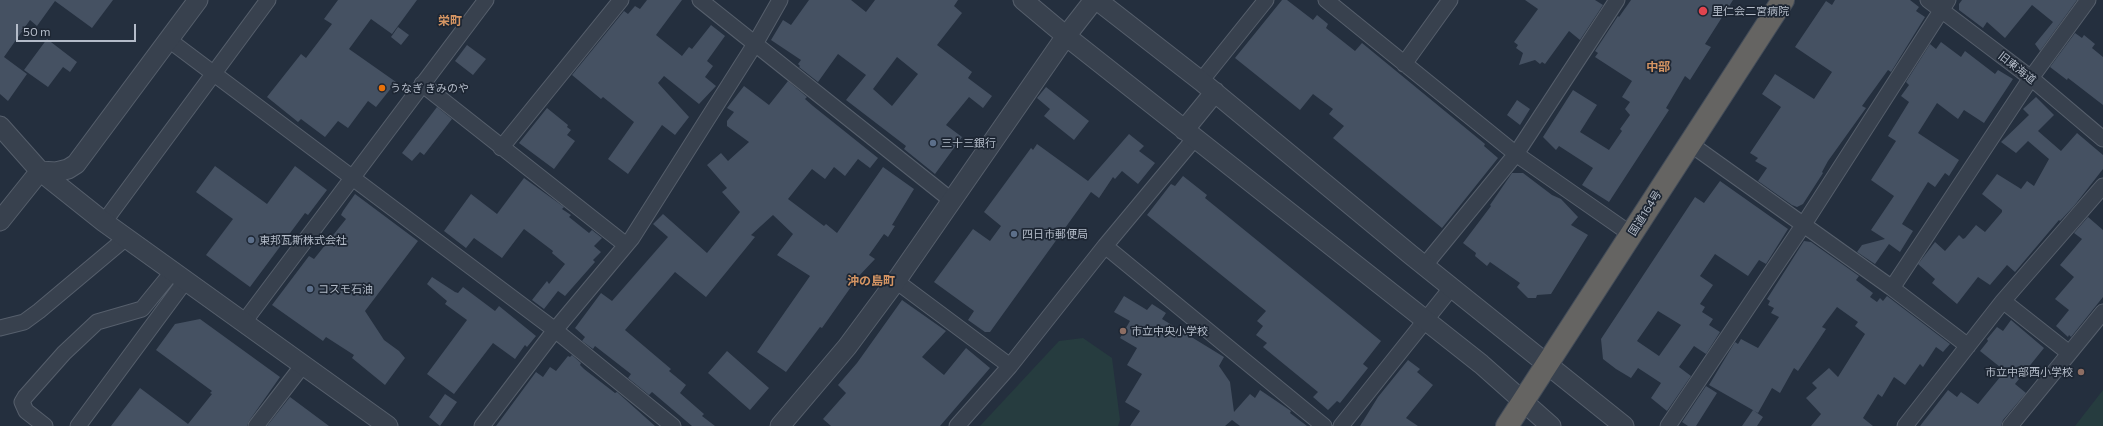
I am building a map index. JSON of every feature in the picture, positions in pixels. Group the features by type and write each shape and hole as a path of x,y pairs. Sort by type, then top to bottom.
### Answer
{"highway":[{"name":"国道164号","path":"1507,426 1783,0"}],"street":[{"path":"40,171 56,172 68,169 76,164 198,0"},
{"path":"104,222 268,0"},
{"path":"244,322 486,0"},
{"path":"501,148 621,0"},
{"path":"700,0 951,200"},
{"path":"482,426 555,330 626,245 755,44 780,0"},
{"path":"1023,0 1189,134 1425,320 1524,401 1551,426"},
{"path":"780,426 847,347 896,281 1066,36 1094,0"},
{"path":"1097,0 1208,87 1624,426"},
{"path":"957,426 1010,366 1105,246 1189,134 1208,87 1266,0"},
{"path":"1326,0 1516,154 1632,235"},
{"path":"1404,64 1450,0"},
{"path":"1425,265 1516,154 1617,0"},
{"name":"旧東海道","path":"1928,0 1945,5 2103,139"},
{"path":"1892,288 2031,78 2088,0"},
{"path":"1668,426 1804,224 1945,5"},
{"path":"169,40 212,74 353,177 555,330 672,426"},
{"path":"422,84 501,148 626,245"},
{"path":"0,126 40,171 104,222 180,275 303,366 388,426"},
{"path":"1689,143 1892,288 1968,346"},
{"path":"0,221 40,171"},
{"path":"1905,426 2003,301 2103,186"},
{"path":"0,328 24,322 126,238"},
{"path":"1105,246 1324,426"},
{"path":"45,426 26,412 22,402 64,353 97,322 142,309 180,275"},
{"path":"78,426 180,275"},
{"path":"896,281 1010,366"},
{"path":"1341,426 1452,287"},
{"path":"2003,301 2069,353"},
{"path":"2010,426 2103,312"},
{"path":"256,426 303,366"}],"green space":[{"path":"1083,338 1112,358 1120,420 1118,426 980,426 1059,341"},
{"path":"2103,390 2103,426 2075,426"}],"building":[{"path":"0,0 113,0 92,28 55,1 37,26 30,20 4,57 27,74 8,101 0,94"},
{"path":"338,0 417,0 392,34 371,19 349,49 396,82 376,107 368,101 348,128 338,121 325,137 301,119 298,122 267,97 301,54 306,58 332,24 324,19"},
{"path":"647,0 682,0 656,35 682,56 689,47 692,49 711,25 725,36 707,61 713,66 705,77 716,86 699,104 664,76 658,83 689,117 675,135 662,125 628,174 608,159 634,122 603,97 601,99 572,75 624,11 628,14 635,6 640,9"},
{"path":"809,0 851,0 866,12 875,0 958,0 954,6 962,13 937,45 972,72 968,78 992,96 983,108 969,97 946,125 962,137 935,174 904,149 906,146 846,100 866,75 838,54 818,82 799,67 800,66 798,64 801,60 771,40 783,20 791,25","holes":["897,57 918,74 892,106 873,89"]},
{"path":"1282,0 1287,0 1313,20 1317,15 1328,24 1326,28 1355,51 1362,43 1485,144 1484,146 1498,158 1442,228 1333,138 1344,126 1329,114 1333,109 1313,94 1300,110 1235,58"},
{"path":"1525,0 1595,0 1603,5 1580,40 1569,31 1545,64 1542,62 1540,64 1535,60 1519,65 1523,53 1516,48 1518,45 1514,42 1538,9"},
{"path":"1631,0 1733,0 1705,44 1711,47 1690,80 1685,76 1666,108 1669,110 1609,202 1582,185 1593,168 1559,146 1556,150 1543,137 1573,90 1597,105 1580,132 1609,150 1622,131 1620,129 1630,115 1625,109 1630,102 1622,97 1632,81 1595,57 1598,53 1595,51 1618,16 1619,17"},
{"path":"1835,0 1910,0 1919,7 1916,11 1925,17 1891,72 1888,70 1862,106 1866,108 1828,161 1822,172 1823,173 1803,204 1797,207 1758,181 1767,168 1755,161 1758,158 1750,153 1781,107 1762,94 1775,74 1814,99 1832,72 1795,47 1826,1 1832,5"},
{"path":"1962,0 2077,0 2040,51 2035,44 2053,22 2032,5 2005,38 1987,22 1983,28 1959,10 1959,4"},
{"path":"398,27 409,35 401,45 391,37"},
{"path":"2075,33 2082,38 2084,35 2095,44 2092,48 2103,57 2103,105 2068,78 2067,80 2050,67"},
{"path":"47,39 77,62 70,72 63,67 48,87 24,70"},
{"path":"1941,42 1961,57 1965,51 1995,74 1998,70 2013,79 1984,123 1964,110 1958,119 1937,103 1918,133 1959,160 1949,176 1945,173 1935,187 1928,182 1902,224 1913,231 1900,252 1889,244 1875,264 1857,252 1862,245 1885,239 1871,230 1894,196 1871,180 1896,141 1888,136 1909,102 1901,96 1909,85 1906,82 1930,44 1936,49"},
{"path":"467,45 486,59 473,75 455,61"},
{"path":"788,81 807,97 805,99 813,106 878,158 870,168 858,159 845,176 834,167 825,179 812,169 788,199 824,226 826,224 837,233 883,167 914,189 892,225 895,226 888,237 884,234 869,255 875,259 858,277 822,328 820,327 786,372 757,352 810,276 777,255 793,234 773,215 751,235 755,237 706,297 675,272 625,330 671,369 669,371 686,385 680,393 704,414 702,416 715,426 692,426 652,392 649,395 628,378 631,374 595,346 593,349 582,341 585,337 575,328 601,293 612,301 668,237 653,224 663,214 707,253 740,212 722,192 727,188 707,165 721,153 728,161 749,142 727,126 727,121 734,112 727,108 744,86 769,105"},
{"path":"1046,87 1089,121 1074,140 1044,116 1050,109 1037,98"},
{"path":"2036,97 2054,115 2038,131 2061,151 2077,133 2103,155 2103,169 2074,206 2060,221 2059,220 2015,272 2007,265 1990,285 1978,277 1957,304 1932,283 1935,279 1918,264 1935,242 1945,251 1959,235 1963,239 1965,238 1976,225 1985,232 2002,212 2002,210 1982,194 1997,174 2021,189 2027,181 2034,186 2049,159 2028,141 2016,153 2001,142 2029,115 2023,109"},
{"path":"1517,100 1530,109 1520,125 1507,115"},
{"path":"437,107 452,119 424,155 420,152 412,161 402,153"},
{"path":"547,108 568,125 567,127 571,130 567,135 575,141 554,169 519,143"},
{"name":"四日市郵便局","path":"1129,134 1144,146 1139,151 1155,163 1138,184 1122,171 1115,179 1113,177 1099,198 1091,192 990,332 985,332 968,320 974,311 934,282 973,229 990,241 1001,226 984,212 1031,148 1033,150 1037,144 1088,181"},
{"name":"東邦瓦斯株式会社","path":"215,166 267,204 295,166 327,190 308,215 305,213 250,287 206,255 233,219 196,192"},
{"path":"1512,173 1523,173 1552,195 1561,199 1578,217 1571,225 1588,235 1551,294 1537,295 1536,298 1528,298 1517,287 1520,283 1490,262 1487,266 1475,256 1476,253 1463,243 1491,206 1490,205"},
{"path":"1183,176 1207,195 1205,198 1381,341 1363,364 1368,368 1340,403 1337,401 1328,410 1313,397 1318,392 1263,347 1267,343 1256,335 1263,326 1257,321 1266,311 1147,215 1171,184 1175,186"},
{"path":"524,178 564,207 562,209 571,215 569,217 589,233 592,230 602,238 594,246 601,252 593,260 595,262 565,296 558,291 544,309 532,300 547,281 549,284 565,264 552,253 553,251 524,229 502,258 474,238 466,248 444,231 471,194 497,214"},
{"path":"1720,181 1788,229 1766,264 1759,260 1748,276 1715,254 1700,276 1713,285 1700,304 1705,307 1702,312 1713,319 1709,325 1720,332 1706,354 1694,346 1679,367 1691,376 1667,411 1651,398 1661,383 1638,368 1631,378 1616,369 1603,359 1601,339 1695,197 1704,203","holes":["1658,311 1681,325 1659,356 1637,341"]},
{"path":"355,194 418,241 365,311 384,340 399,351 405,358 385,385 352,358 354,355 326,337 323,341 272,305 309,256 314,259 346,219 341,215"},
{"path":"2088,217 2103,230 2103,297 2071,337 2069,335 2068,337 2056,326 2069,310 2055,299 2074,277 2060,265 2082,239 2074,233"},
{"path":"1804,241 1811,242 1859,276 1856,280 1873,293 1870,297 1877,302 1880,298 1883,301 1887,296 1950,344 1943,352 1936,347 1923,367 1920,364 1905,385 1894,377 1882,397 1878,394 1863,418 1873,426 1811,426 1821,414 1806,398 1817,388 1812,383 1829,368 1838,377 1865,334 1855,326 1858,322 1837,307 1822,327 1826,329 1798,371 1794,368 1780,393 1772,388 1758,413 1709,385 1735,342 1738,344 1741,339 1758,348 1779,317 1771,313 1774,308 1768,305 1770,301 1767,299"},
{"path":"432,277 458,293 463,287 495,311 499,306 536,336 527,347 525,345 515,359 493,343 454,394 427,374 467,320 445,304 447,301 427,284"},
{"path":"1124,296 1147,310 1152,304 1166,313 1162,319 1224,357 1219,366 1230,382 1234,412 1250,394 1255,398 1260,390 1291,411 1290,413 1307,426 1240,426 1232,420 1225,426 1130,426 1140,411 1125,402 1142,374 1127,365 1137,348 1120,338 1130,321 1114,312"},
{"path":"902,300 946,331 922,357 944,375 966,348 990,368 940,426 831,426 823,419 846,393 838,385 857,363"},
{"path":"200,319 280,377 247,426 111,426 140,388 188,424 212,394 210,393 212,391 156,350 175,324"},
{"path":"2011,320 2044,348 2015,384 2026,393 2003,420 2001,426 1920,426 1948,390 1957,397 1961,392 1978,404 2005,371 1980,351 1988,341 1987,339 1997,327 2003,331"},
{"path":"727,351 769,388 750,410 708,373"},
{"path":"572,355 581,363 580,365 584,369 615,393 617,392 655,426 496,426 536,372 543,377 550,367 556,371 568,356 570,357"},
{"path":"1408,360 1420,369 1417,372 1433,385 1406,418 1418,426 1360,426 1378,397"},
{"path":"1706,386 1717,393 1696,426 1688,426 1682,422"},
{"path":"445,394 457,402 440,426 429,417"},
{"path":"290,397 329,426 267,426"},
{"path":"1753,410 1763,417 1757,426 1742,426"}],"place":[{"name":"里仁会二宮病院","path":"1703,11"},
{"name":"うなぎ きみのや","path":"382,88"},
{"name":"三十三銀行","path":"933,143"},
{"name":"四日市郵便局","path":"1014,234"},
{"name":"東邦瓦斯株式会社","path":"251,240"},
{"name":"コスモ石油","path":"310,289"},
{"name":"市立中央小学校","path":"1123,331"},
{"name":"市立中部西小学校","path":"2081,372"}],"district":[{"name":"栄町","path":"450,21"},
{"name":"中部","path":"1658,67"},
{"name":"沖の島町","path":"871,281"}]}
